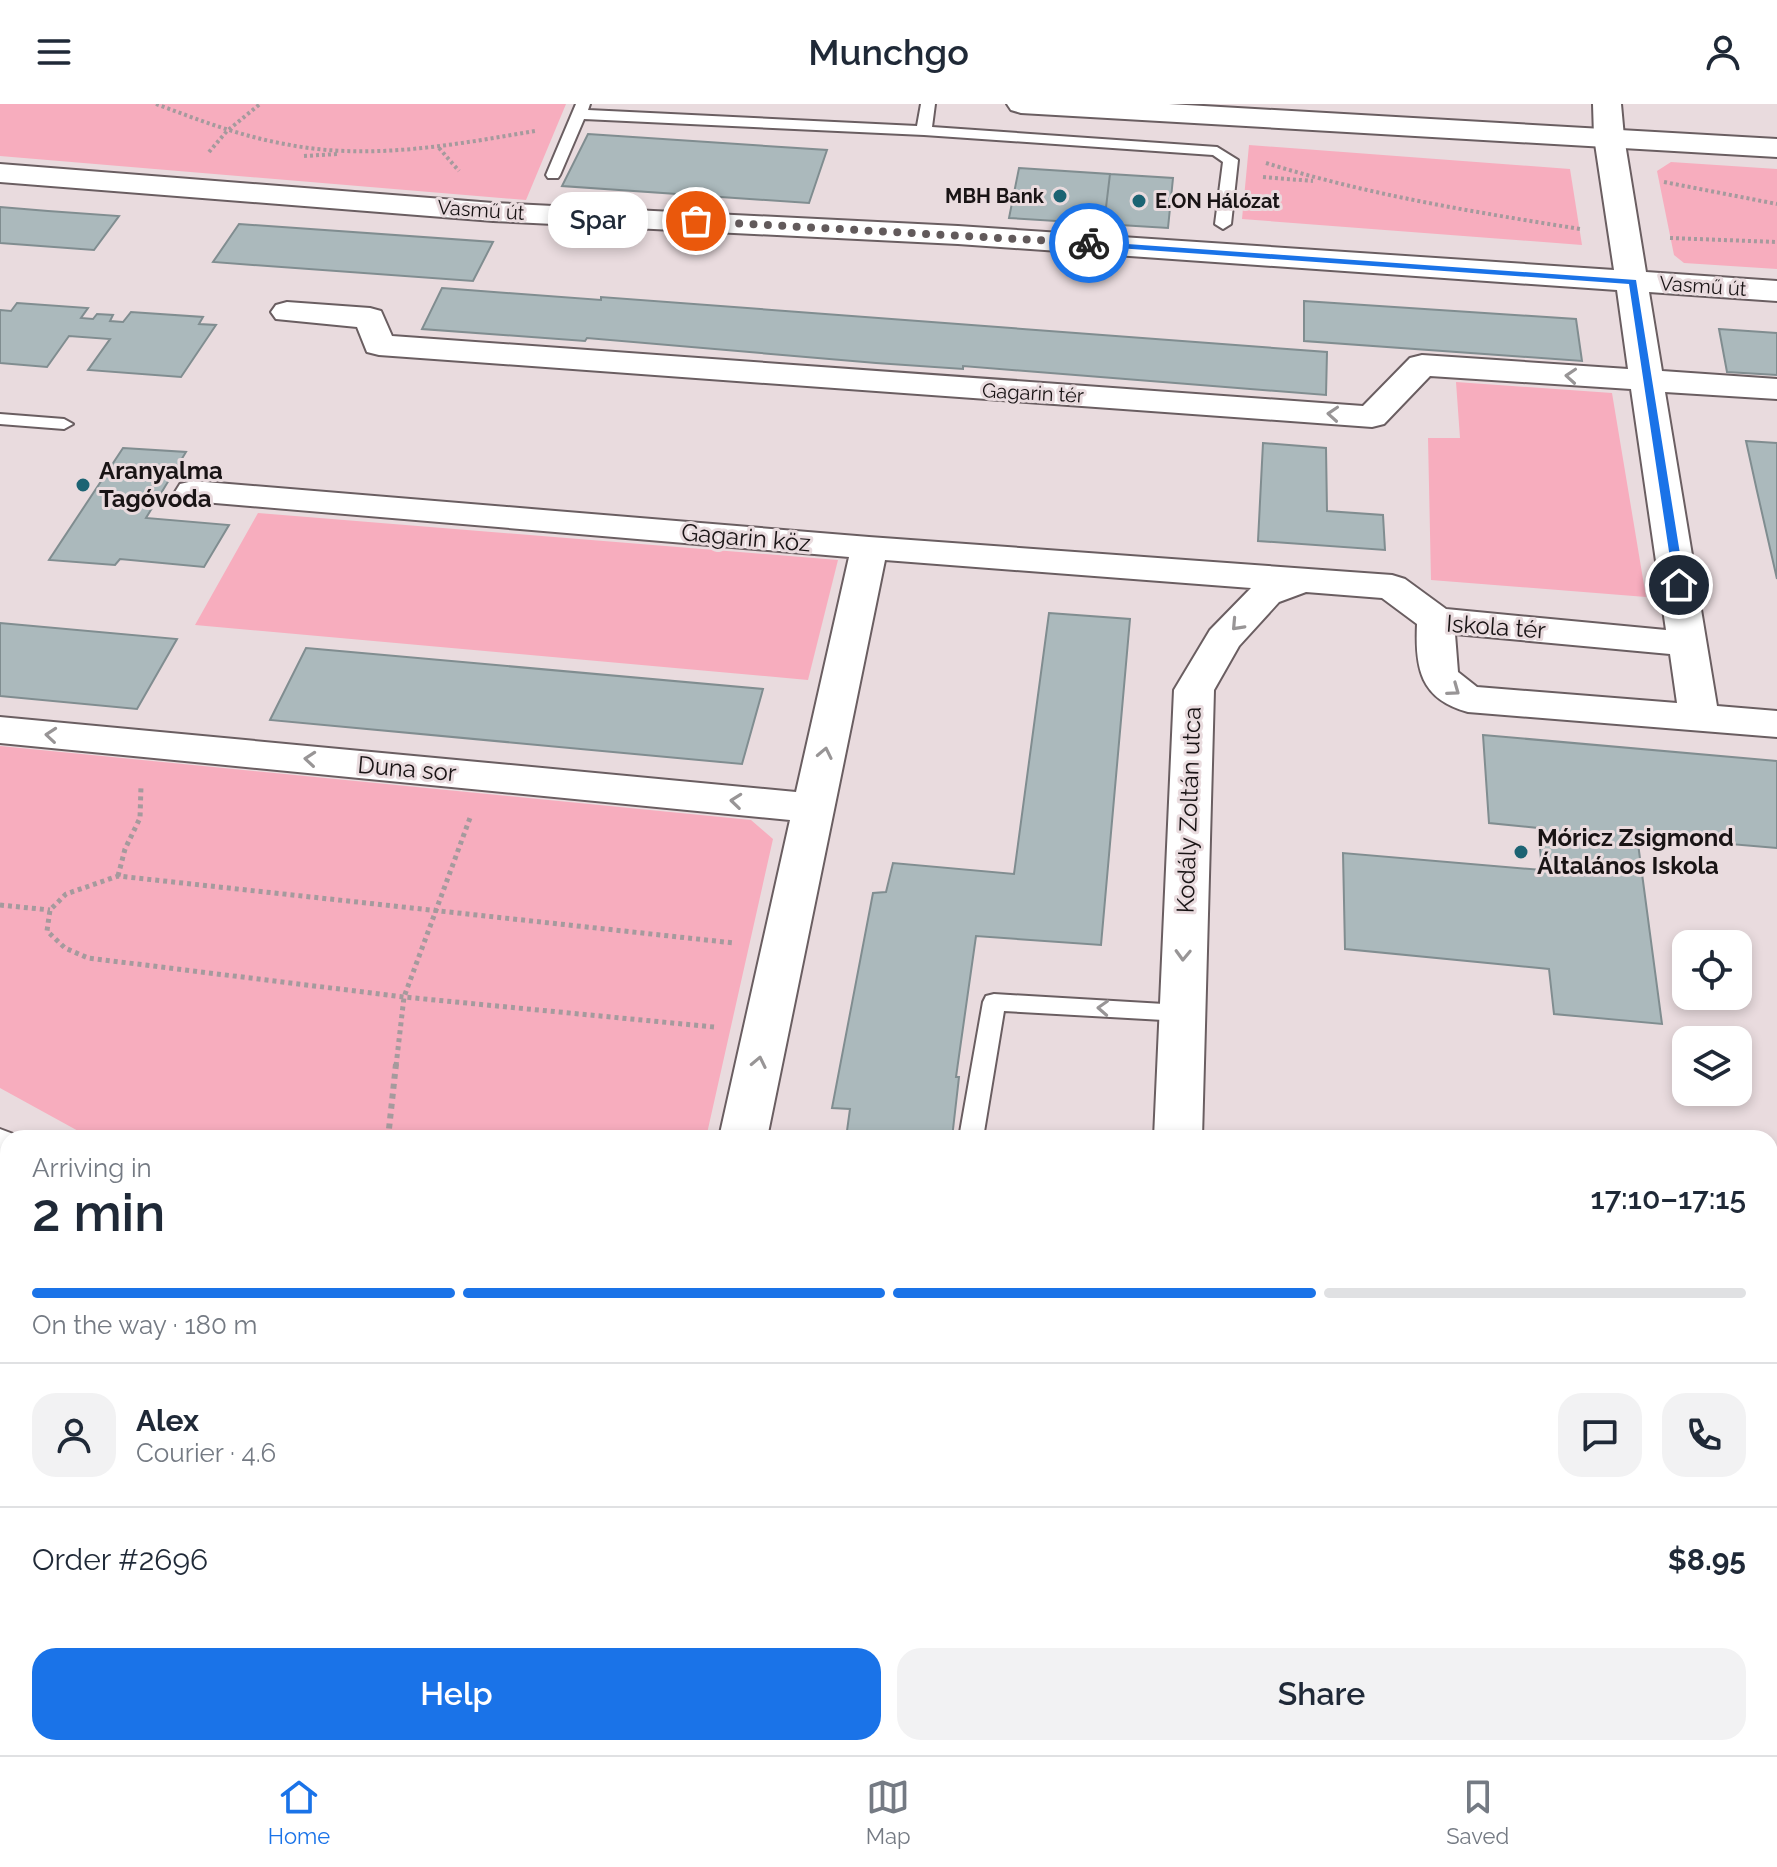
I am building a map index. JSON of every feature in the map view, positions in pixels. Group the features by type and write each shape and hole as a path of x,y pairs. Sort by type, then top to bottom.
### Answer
{"street":[{"path":"1021,104 1777,148"},
{"path":"1607,104 1609,137 1699,719 1777,724"},
{"name":"Vasmű út","path":"0,173 505,213 958,235 1777,291"},
{"name":"Gagarin tér","path":"287,312 370,318 379,345 1372,417 1422,365 1777,389"},
{"name":"Gagarin köz","path":"193,492 1300,581"},
{"path":"745,1130 869,548"},
{"name":"Kodály Zoltán utca","path":"1178,1130 1194,690 1224,639 1266,594 1300,581 1392,587 1436,620"},
{"name":"Iskola tér","path":"1688,644 1436,620 1435,669 1447,687 1468,699 1699,719"},
{"name":"Duna sor","path":"0,730 814,808"}],"lane":[{"path":"924,131 928,104"},
{"path":"553,175 581,109 1217,151 1231,160 1223,224"},
{"path":"0,419 64,424"},
{"path":"972,1130 994,1002 1181,1013"}],"path":[{"path":"159,104 227,131 287,145 337,151 390,152 439,148 542,130"},
{"path":"206,155 227,131 260,104"},
{"path":"1263,161 1326,182 1454,209 1592,230"},
{"path":"1248,176 1326,182"},
{"path":"1655,181 1777,204"},
{"path":"1666,238 1777,242"},
{"path":"118,876 125,849 140,818 141,775"},
{"path":"389,1130 404,997 486,776"},
{"path":"715,1027 404,997 88,958 65,948 47,931 50,910 66,894 118,876 748,945"},
{"path":"0,905 50,910"}],"shaded area":[{"path":"0,104 566,104 526,200 0,156"},
{"path":"1249,145 1570,169 1582,245 1242,219"},
{"path":"1671,162 1777,169 1777,269 1684,263 1674,255 1657,171"},
{"path":"1456,382 1612,393 1646,597 1431,580 1428,438 1460,438"},
{"path":"258,513 838,560 808,680 195,625"},
{"path":"0,746 751,820 773,839 708,1130 76,1130 0,1088"}],"building":[{"path":"588,134 827,150 809,203 562,186"},
{"name":"MBH Bank","path":"1019,168 1110,174 1104,224 1009,218"},
{"name":"E.ON Hálózat","path":"1110,174 1173,178 1168,228 1104,224"},
{"path":"0,207 119,216 94,250 0,243"},
{"path":"239,224 493,242 473,281 213,262"},
{"path":"442,288 601,300 601,297 1327,352 1326,395 963,366 963,369 876,363 587,338 585,341 422,329"},
{"path":"1304,301 1576,319 1582,361 1304,341"},
{"path":"17,303 88,308 81,318 93,319 97,314 113,315 110,321 123,322 131,312 203,317 199,324 216,325 181,377 88,370 110,339 69,336 47,367 0,363 0,310 11,311"},
{"path":"1719,329 1777,333 1777,375 1727,372"},
{"path":"1746,441 1777,443 1777,579 1757,491"},
{"path":"1263,443 1326,448 1327,511 1383,515 1385,550 1258,541"},
{"name":"Aranyalma Tagóvoda","path":"123,448 186,452 146,518 229,525 204,567 120,559 115,565 49,560"},
{"path":"1049,613 1130,619 1101,945 976,936 956,1077 959,1077 953,1130 847,1130 850,1109 832,1108 873,893 886,892 893,863 1014,874"},
{"path":"0,623 177,639 137,709 0,696"},
{"path":"306,648 763,689 742,764 270,720"},
{"path":"1483,735 1777,761 1777,848 1637,836 1662,1024 1554,1014 1549,969 1345,949 1343,853 1542,870 1538,828 1489,823"}],"way so far":[{"path":"696,221 1089,243"}],"place":[{"name":"MBH Bank","path":"1060,196"},
{"name":"E.ON Hálózat","path":"1139,201"},
{"name":"Spar","path":"696,221"},
{"name":"Aranyalma Tagóvoda","path":"83,485"},
{"name":"Móricz Zsigmond Általános Iskola","path":"1521,852"}],"route":[{"path":"1089,243 1633,282 1679,585"}]}
